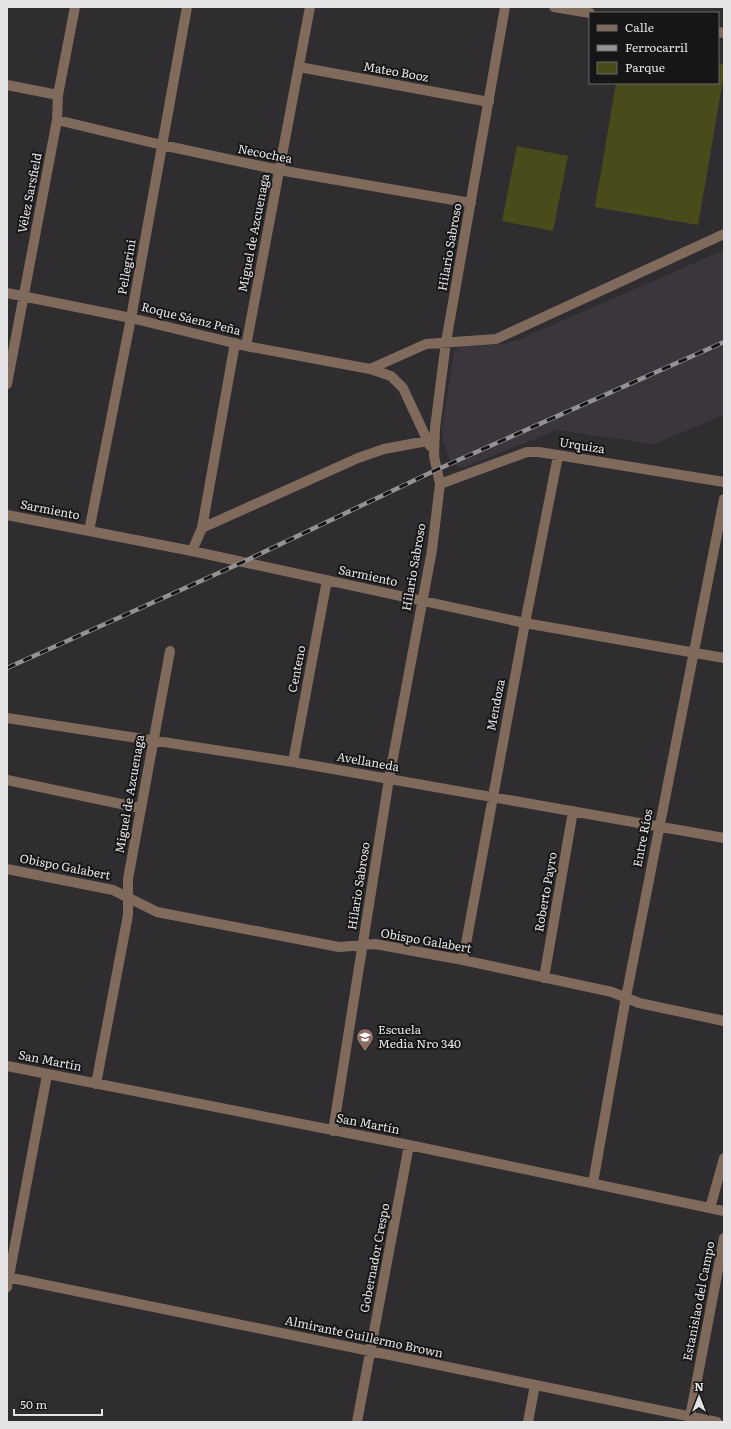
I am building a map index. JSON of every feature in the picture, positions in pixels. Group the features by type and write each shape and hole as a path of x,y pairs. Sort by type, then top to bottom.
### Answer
{"street":[{"name":"Vélez Sarsfield","path":"7,384 57,120 58,95 75,7"},
{"name":"Pellegrini","path":"89,531 131,318 187,7"},
{"name":"Miguel de Azcuenaga","path":"246,346 310,7"},
{"name":"Hilario Sabroso","path":"333,1131 389,779 432,550 440,484 434,456 435,428 446,342 505,7"},
{"path":"554,7 589,13"},
{"name":"Mateo Booz","path":"299,67 489,102"},
{"path":"7,85 58,95"},
{"name":"Necochea","path":"57,120 162,146 279,170 471,203"},
{"path":"370,369 426,344 496,339 724,234"},
{"name":"Roque Sáenz Peña","path":"7,293 24,295 131,318 246,346 370,369 391,376 399,382 403,388 434,456"},
{"path":"192,551 202,528 235,343"},
{"path":"202,528 358,458 384,449 427,441"},
{"name":"Urquiza","path":"440,484 527,452 539,452 724,482"},
{"name":"Mendoza","path":"462,960 558,456"},
{"name":"Entre Ríos","path":"593,1183 626,997 724,499"},
{"name":"Sarmiento","path":"7,515 192,551 525,623 724,658"},
{"name":"Centeno","path":"293,762 327,580"},
{"name":"Miguel de Azcuenaga","path":"96,1084 128,915 128,879 140,808 170,651"},
{"name":"Avellaneda","path":"7,718 293,762 724,838"},
{"path":"7,780 140,808"},
{"name":"Roberto Payro","path":"544,978 573,811"},
{"name":"Obispo Galabert","path":"7,869 113,890 157,912 339,947 375,944 462,960 612,992 639,1003 724,1021"},
{"name":"San Martín","path":"7,1066 409,1145 724,1211"},
{"path":"8,1281 47,1075"},
{"name":"Gobernador Crespo","path":"357,1422 409,1145"},
{"path":"710,1208 724,1158"},
{"name":"Estanislao del Campo","path":"690,1417 724,1238"},
{"name":"Almirante Guillermo Brown","path":"8,1281 370,1351 717,1422"},
{"path":"528,1422 535,1385"}],"shaded area":[{"path":"724,250 724,415 654,444 557,430 465,467 458,467 453,464 449,458 443,440 442,428 454,352 458,347 505,344 518,340"}],"green space":[{"path":"719,63 724,64 724,74 698,225 595,207 616,84 719,84"},
{"path":"517,146 568,156 553,231 502,221"}],"railway":[{"path":"7,668 243,562 436,470 724,342"}],"place":[{"name":"Escuela Media Nro 340","path":"365,1052"}]}
